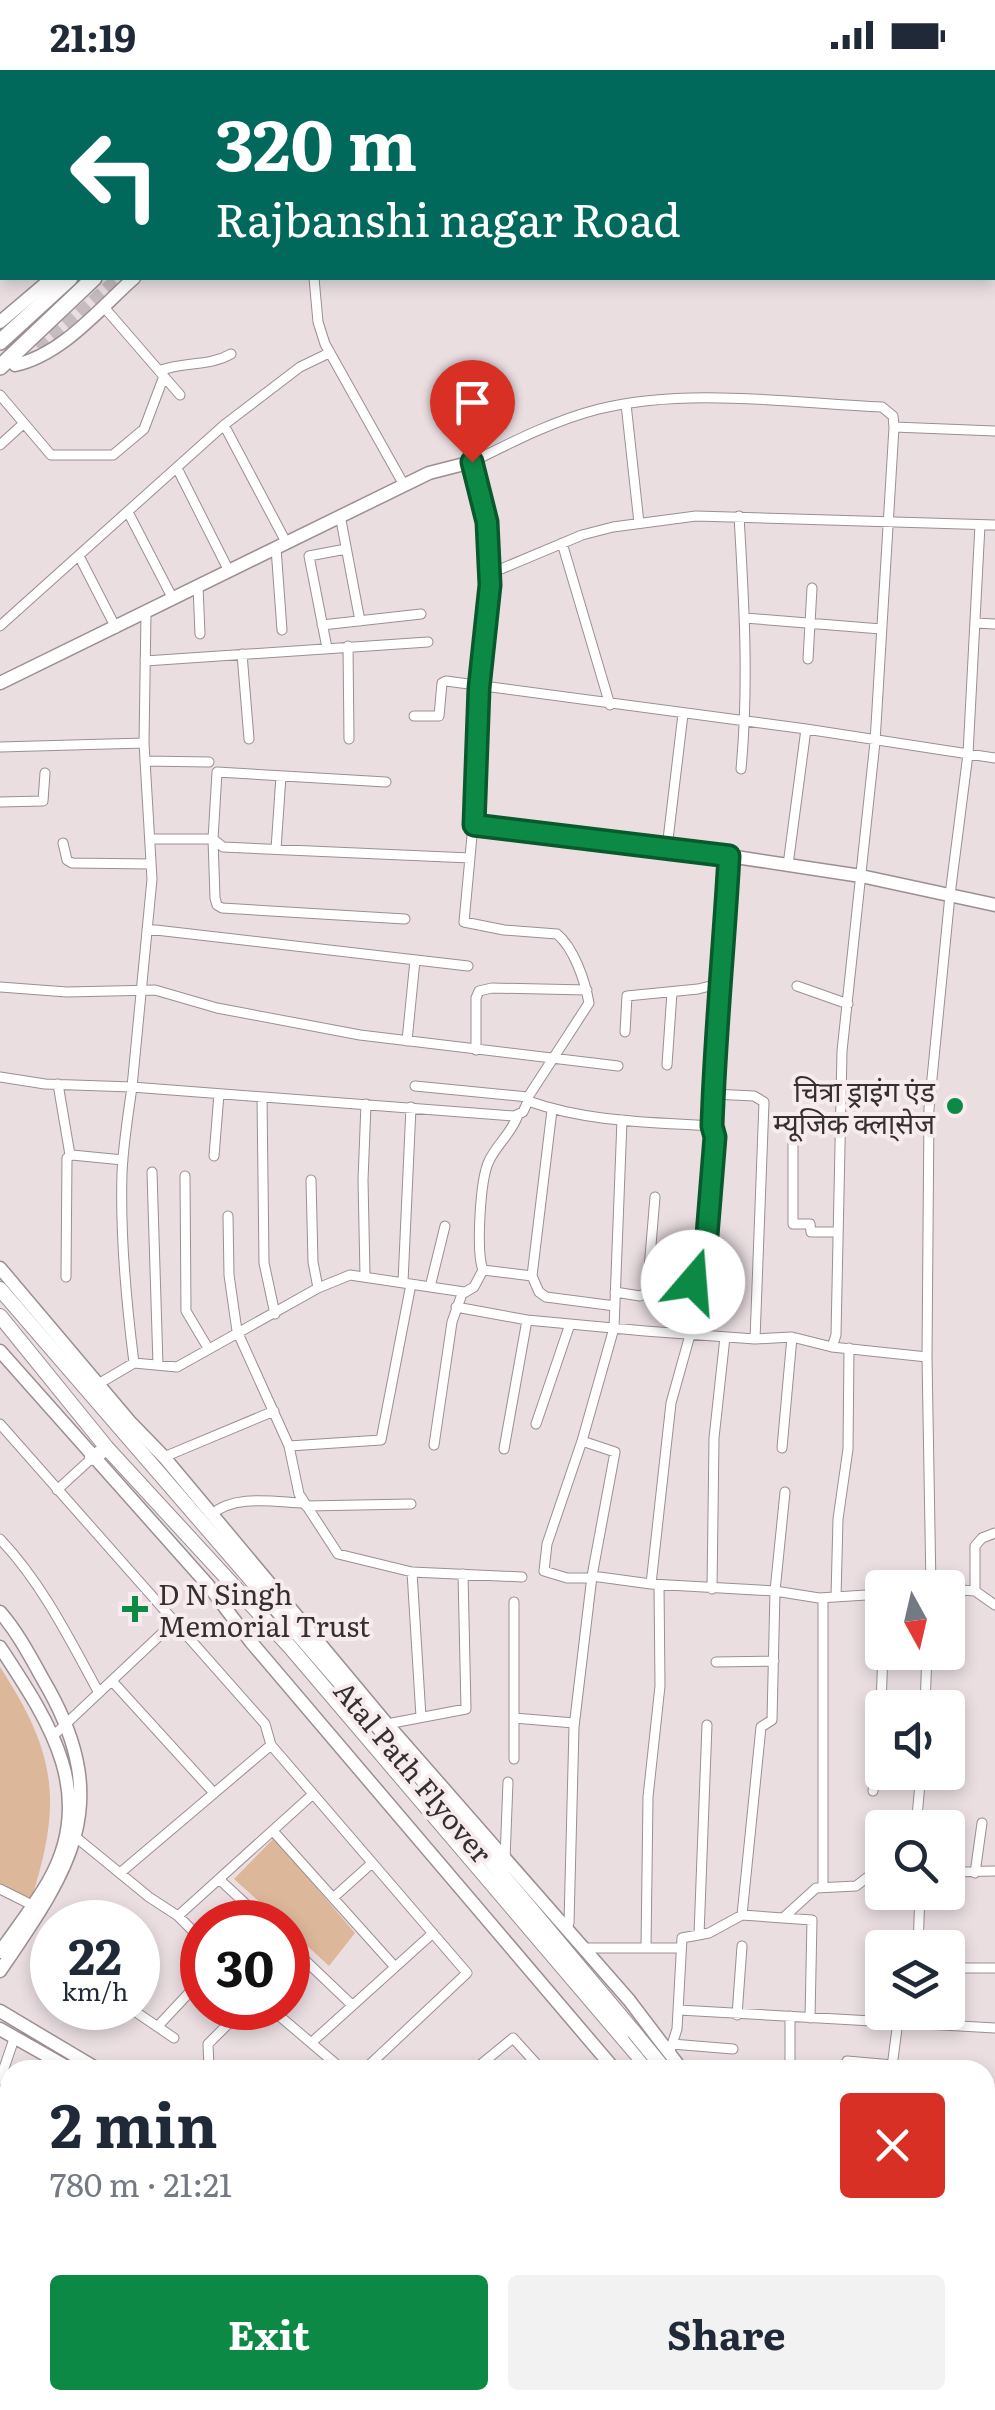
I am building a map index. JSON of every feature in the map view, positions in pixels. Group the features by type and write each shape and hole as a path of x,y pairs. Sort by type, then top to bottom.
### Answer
{"highway":[{"path":"0,342 68,280"},
{"path":"6,365 92,280"}],"main road":[{"name":"Atal Path Flyover","path":"0,1288 126,1426 381,1730 644,2060"},
{"name":"Atal Path Flyover","path":"0,1316 107,1448 290,1648 630,2038 654,2060"},
{"path":"92,1458 107,1448"}],"street":[{"path":"0,322 50,280"},
{"path":"6,365 34,361 70,336 132,280"},
{"path":"314,280 318,322 329,353 404,485"},
{"path":"102,306 180,395"},
{"path":"6,365 39,348"},
{"path":"0,626 224,425 300,367 329,353"},
{"path":"0,395 52,455 110,456 144,430 162,373 180,364 210,363 231,354"},
{"path":"0,683 428,473 472,462 598,409 684,398 882,407 893,416 894,427 875,742 842,1051 834,1341"},
{"path":"626,404 639,522"},
{"path":"0,444 23,424"},
{"path":"224,425 281,545 282,630"},
{"path":"894,427 995,430"},
{"path":"434,1445 460,1299 474,1287 483,1270 479,1256 485,1172 490,1158 510,1134 551,1060 589,1003 569,948 557,934 464,922 474,825 479,688 487,636 489,574 487,522 472,462"},
{"path":"176,468 229,571"},
{"path":"128,512 173,599"},
{"path":"340,515 360,621"},
{"path":"489,574 582,535 639,522 696,516 995,525"},
{"path":"740,516 745,618 741,769"},
{"path":"931,1570 929,1108 968,754 980,525"},
{"path":"562,544 610,705"},
{"path":"327,648 309,556 346,549"},
{"path":"79,556 116,628"},
{"path":"198,586 200,634"},
{"path":"808,659 812,588"},
{"path":"134,1363 124,1285 123,1160 151,864 144,743 146,613"},
{"path":"322,625 421,614"},
{"path":"745,618 880,628"},
{"path":"975,623 995,624"},
{"path":"145,662 428,642"},
{"path":"348,646 350,739"},
{"path":"242,654 249,740"},
{"path":"414,716 440,716 442,683 469,684 995,758"},
{"path":"668,848 684,714"},
{"path":"788,865 806,729"},
{"path":"0,747 144,743"},
{"path":"145,761 208,762"},
{"path":"386,782 217,772 215,898 222,908 405,918"},
{"path":"0,802 43,801 46,773"},
{"path":"276,849 282,776"},
{"path":"474,825 861,876 995,905"},
{"path":"150,840 213,839 223,847 470,858"},
{"path":"63,843 67,860 72,863 151,864"},
{"path":"646,1948 648,1797 660,1686 655,1585 671,1403 687,1330 691,1285 704,1272 715,1137 715,1022 722,983 729,856"},
{"path":"147,929 468,966"},
{"path":"407,1041 415,960"},
{"path":"625,1032 628,996 722,983"},
{"path":"797,986 848,1004"},
{"path":"0,988 67,992 155,990 217,1008 407,1041 618,1066"},
{"path":"476,1050 479,990 587,990"},
{"path":"667,1065 672,992"},
{"path":"0,1076 58,1084 518,1116"},
{"path":"58,1084 70,1155 66,1277"},
{"path":"415,1086 528,1099 552,1110 622,1120 712,1126"},
{"path":"214,1156 219,1094"},
{"path":"713,1094 754,1096 764,1102 755,1335"},
{"path":"262,1097 264,1262 275,1314"},
{"path":"365,1275 366,1104"},
{"path":"289,1446 381,1440 408,1288 410,1107"},
{"path":"552,1110 532,1276 539,1292 546,1297 614,1317 725,1337 792,1337 927,1356"},
{"path":"622,1120 614,1317 582,1441 548,1544 544,1571 567,1578 775,1591 823,1598 865,1595"},
{"path":"793,1122 792,1224 810,1224 811,1232 838,1232"},
{"path":"70,1155 123,1160"},
{"path":"152,1172 158,1365"},
{"path":"185,1176 186,1311 208,1348"},
{"path":"311,1180 313,1262 318,1288"},
{"path":"615,1292 648,1294 656,1197"},
{"path":"228,1216 229,1275 237,1330 289,1446 294,1479 305,1504 338,1554 412,1572 522,1577"},
{"path":"430,1287 445,1226"},
{"path":"0,1268 100,1384 126,1426 164,1457 210,1516 676,2060"},
{"path":"483,1270 532,1276"},
{"path":"100,1384 134,1363 177,1367 237,1330 350,1276 365,1275 408,1288 430,1287 527,1320 570,1324 614,1317"},
{"path":"504,1448 527,1320"},
{"path":"536,1424 570,1324"},
{"path":"712,1588 714,1438 725,1337"},
{"path":"782,1448 792,1337"},
{"path":"836,1597 838,1520 848,1449 849,1348"},
{"path":"0,1351 208,1586 251,1642 606,2060"},
{"path":"164,1457 274,1410"},
{"path":"0,1424 266,1724 271,1744 467,1973 375,2060"},
{"path":"566,1930 570,1911 574,1722 592,1580 615,1452 582,1441"},
{"path":"56,1490 92,1458"},
{"path":"742,1915 761,1727 772,1720 775,1591 785,1492"},
{"path":"210,1516 220,1506 236,1502 410,1504"},
{"path":"975,1592 975,1546 995,1533"},
{"path":"0,1539 56,1615 99,1693"},
{"path":"412,1572 421,1716"},
{"path":"387,1724 467,1707 463,1574"},
{"path":"965,1591 975,1592 995,1604"},
{"path":"823,1598 823,1887"},
{"path":"514,1602 514,1759"},
{"path":"0,1612 67,1723 82,1807 45,1906 0,1971"},
{"path":"54,1736 174,1622"},
{"path":"0,1647 45,1716 66,1769 71,1833 50,1880 36,1900"},
{"path":"716,1662 774,1661"},
{"path":"112,1681 214,1793"},
{"path":"514,1718 574,1722"},
{"path":"699,1934 707,1725"},
{"path":"120,1874 271,1744"},
{"path":"505,1861 508,1782"},
{"path":"71,1833 178,1916 314,1794"},
{"path":"975,1873 982,1823"},
{"path":"272,1831 395,1967"},
{"path":"333,1898 372,1863"},
{"path":"965,1873 995,1871"},
{"path":"219,1879 241,1900"},
{"path":"783,1918 816,1888 856,1886 865,1879"},
{"path":"0,1889 30,1904"},
{"path":"0,1952 30,1908"},
{"path":"660,2060 670,2049 679,2010 682,1938 742,1915 812,1920 810,2018"},
{"path":"311,2042 433,1934"},
{"path":"736,2015 742,1946"},
{"path":"582,1948 682,1948"},
{"path":"310,1966 352,2005"},
{"path":"965,1968 995,1968"},
{"path":"160,2024 180,2002"},
{"path":"0,2010 82,2060"},
{"path":"679,2010 865,2020"},
{"path":"790,2016 790,2060"},
{"path":"965,2026 995,2028"},
{"path":"160,2028 174,2038"},
{"path":"0,2029 49,2060"},
{"path":"211,2060 208,2044 222,2030"},
{"path":"297,2030 332,2060"},
{"path":"893,2060 897,2030"},
{"path":"7,2060 14,2038"},
{"path":"486,2060 512,2038 533,2060"},
{"path":"670,2049 733,2049"}],"shaded area":[{"path":"0,1667 43,1752 50,1805 48,1834 31,1900 0,1885"},
{"path":"274,1838 355,1933 329,1966 310,1948 310,1900 257,1900 234,1879"}],"tunnel":[{"path":"39,349 116,280"}],"place":[{"name":"चित्रा ड्राइंग एंड म्यूजिक क्ला्सेज","path":"955,1106"},
{"name":"D N Singh Memorial Trust","path":"135,1609"}],"route":[{"path":"472,462 487,522 490,585 479,688 474,825 729,856 722,983 715,1022 715,1137 709,1228 704,1272 693,1282"}]}
